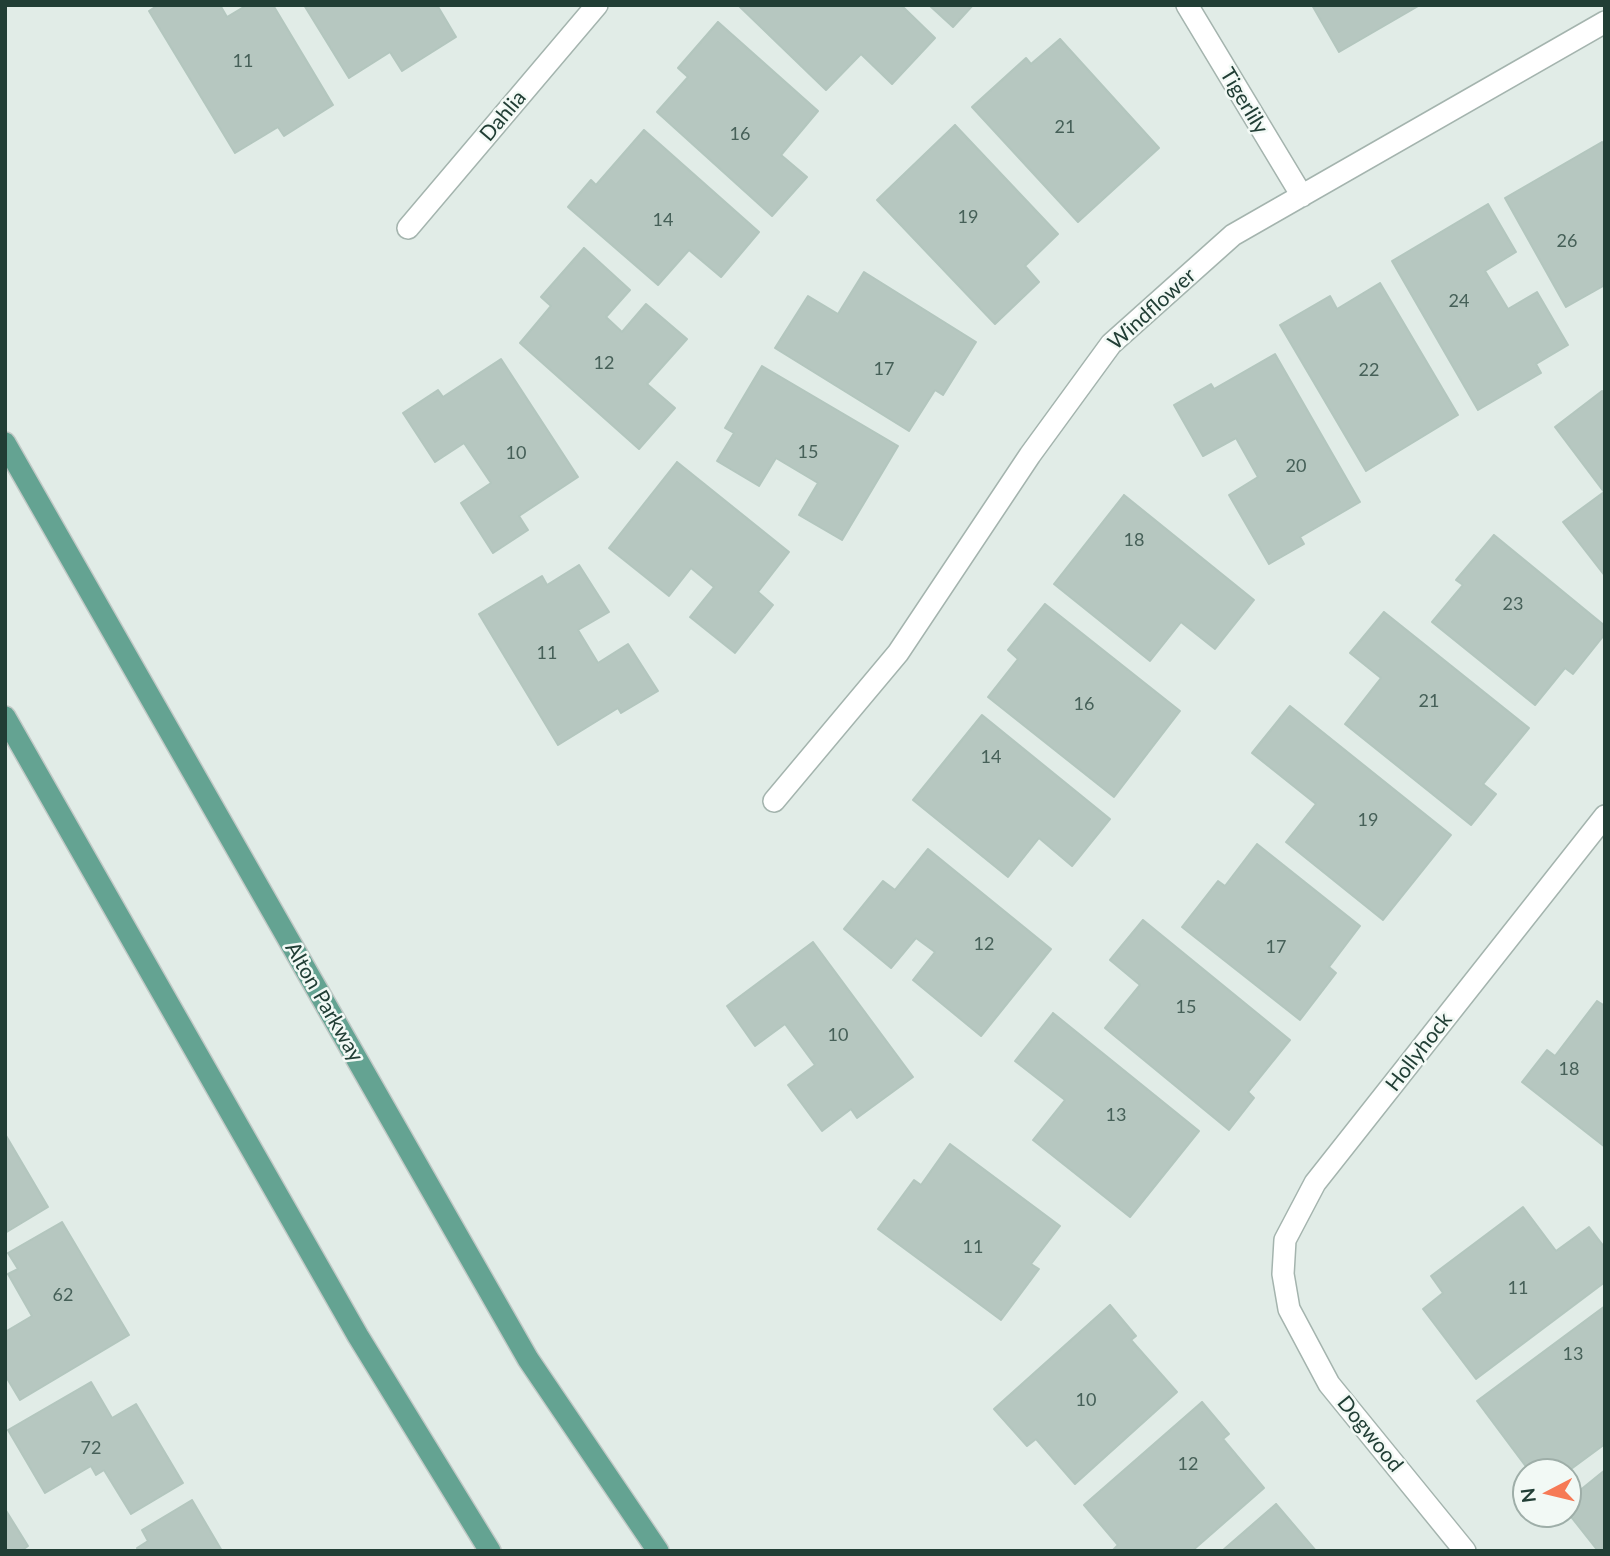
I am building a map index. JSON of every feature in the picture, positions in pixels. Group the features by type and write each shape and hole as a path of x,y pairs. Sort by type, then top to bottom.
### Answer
{"main road":[{"name":"Alton Parkway","path":"5,443 528,1359 659,1551"},
{"path":"5,717 358,1336 490,1551"}],"street":[{"name":"Dahlia","path":"408,228 597,5"},
{"name":"Tigerlily","path":"1187,5 1302,196"},
{"name":"Windflower","path":"774,801 898,653 1030,454 1111,344 1233,236 1605,22"},
{"name":"Hollyhock","path":"1289,1309 1283,1274 1285,1240 1315,1183 1605,816"},
{"name":"Dogwood","path":"1289,1309 1329,1384 1465,1551"}],"building":[{"path":"158,5 220,5 227,17 247,5 273,5 333,105 284,136 278,127 235,153 149,11"},
{"path":"304,5 437,5 456,37 402,71 390,52 349,78"},
{"path":"738,5 901,5 935,38 892,84 861,54 826,90"},
{"path":"929,5 973,5 953,27"},
{"path":"1312,5 1420,5 1339,52"},
{"path":"718,22 818,111 781,155 807,177 772,216 657,112 688,77 678,68"},
{"path":"1060,39 1159,148 1078,222 972,107 1026,58 1031,64"},
{"path":"955,125 1058,234 1025,266 1039,282 995,324 877,200"},
{"path":"644,130 759,232 721,277 689,250 658,285 568,207 591,180 596,185"},
{"path":"1602,142 1605,146 1605,285 1566,307 1505,198"},
{"path":"1488,204 1516,252 1485,271 1508,309 1537,292 1568,345 1536,364 1541,373 1478,410 1392,261"},
{"path":"584,248 630,290 606,317 622,332 646,304 687,339 647,384 675,408 639,449 520,343 551,306 541,297"},
{"path":"864,272 976,342 943,395 935,390 909,431 775,348 808,296 838,314"},
{"path":"1380,283 1458,415 1366,471 1280,325 1330,296 1337,309"},
{"path":"1275,354 1360,502 1300,537 1304,544 1269,564 1229,495 1258,477 1236,438 1203,456 1174,405 1211,384 1214,389"},
{"path":"501,359 578,477 519,516 528,530 493,553 461,503 491,483 464,443 435,462 403,413 438,390 443,397"},
{"path":"762,366 898,446 842,540 799,515 818,483 776,458 759,486 717,461 734,433 725,428"},
{"path":"1602,391 1605,394 1605,576 1563,522 1604,492 1555,427"},
{"path":"677,462 789,552 758,592 773,605 735,653 690,617 714,587 691,568 669,596 609,548"},
{"path":"1124,495 1254,600 1215,649 1181,622 1150,661 1054,584"},
{"path":"1494,535 1605,626 1605,634 1573,674 1565,668 1535,705 1432,622 1463,585 1456,580"},
{"path":"579,565 609,612 578,630 598,663 628,644 658,691 621,713 618,708 558,745 479,614 542,576 547,585"},
{"path":"1045,604 1180,711 1114,797 988,697 1018,659 1008,650"},
{"path":"1384,612 1529,728 1483,784 1496,794 1471,825 1345,724 1381,678 1350,653"},
{"path":"1290,706 1451,835 1383,920 1286,842 1316,804 1252,753"},
{"path":"982,715 1110,819 1072,866 1039,838 1008,877 913,800"},
{"path":"1257,844 1360,926 1329,967 1336,973 1300,1020 1182,927 1218,881 1225,886"},
{"path":"928,849 1051,949 981,1036 913,980 935,952 916,938 891,968 844,929 883,881 895,890"},
{"path":"1143,920 1290,1040 1248,1092 1254,1098 1229,1130 1105,1028 1140,985 1110,960"},
{"path":"813,942 913,1077 857,1118 851,1109 822,1131 788,1085 815,1065 785,1024 755,1046 727,1006"},
{"path":"1597,1001 1605,1006 1605,1147 1522,1082 1547,1050 1555,1056"},
{"path":"1053,1013 1199,1131 1130,1217 1033,1140 1065,1100 1015,1061"},
{"path":"5,1134 48,1207 5,1233"},
{"path":"950,1144 1060,1226 1031,1264 1039,1269 1001,1320 878,1229 914,1180 921,1185"},
{"path":"1523,1207 1556,1251 1589,1227 1605,1248 1605,1282 1476,1379 1423,1309 1443,1293 1431,1276"},
{"path":"62,1222 129,1335 20,1400 5,1375 5,1332 32,1316 8,1274 18,1269 8,1253"},
{"path":"1110,1305 1136,1336 1131,1340 1177,1392 1075,1484 1036,1439 1027,1446 994,1409"},
{"path":"1605,1306 1605,1444 1582,1461 1582,1458 1520,1458 1477,1401"},
{"path":"91,1382 112,1418 136,1404 183,1483 131,1514 104,1470 96,1475 91,1466 45,1493 8,1430"},
{"path":"1202,1402 1229,1434 1223,1439 1264,1488 1192,1551 1112,1551 1118,1545 1084,1505"},
{"path":"1605,1470 1605,1551 1598,1551 1580,1528 1582,1528 1582,1489"},
{"path":"192,1500 222,1551 138,1551 137,1548 148,1541 142,1530"},
{"path":"1276,1504 1316,1551 1222,1551"},
{"path":"5,1509 28,1546 21,1551 5,1551"}]}
